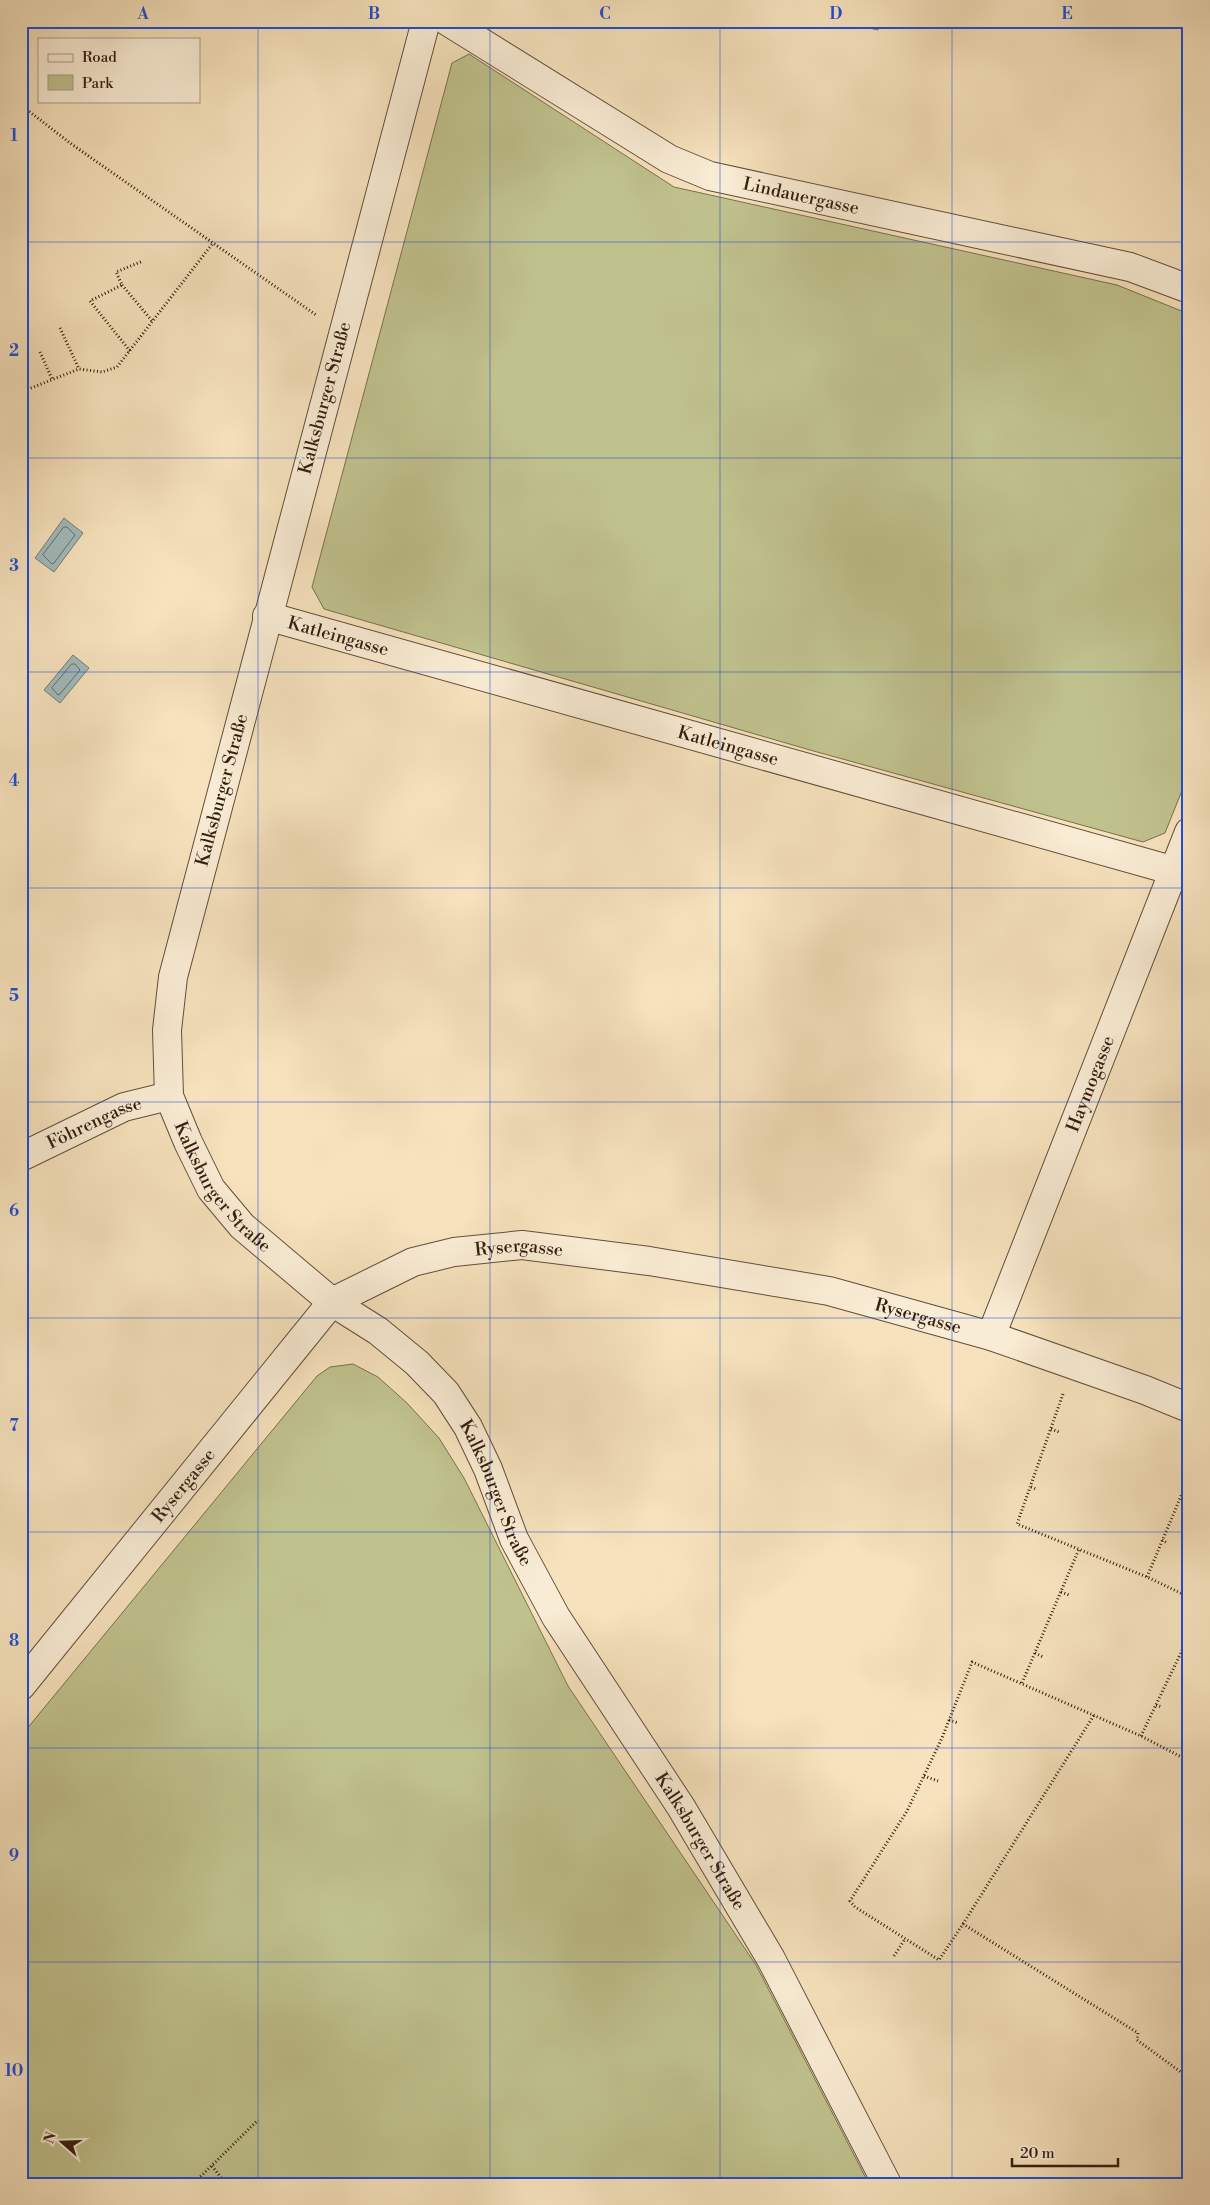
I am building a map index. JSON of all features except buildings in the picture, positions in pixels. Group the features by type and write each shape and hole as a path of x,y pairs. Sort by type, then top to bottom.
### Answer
{"street":[{"name":"Kalksburger Straße","path":"426,21 267,616 173,978 167,1030 169,1096 188,1142 211,1189 242,1226 332,1302 378,1331 417,1362 446,1393 468,1427 488,1469 514,1539 556,1617 681,1807 771,1959 887,2184"},
{"name":"Lindauergasse","path":"447,21 669,159 704,174 1130,267 1189,289"},
{"name":"Katleingasse","path":"267,616 1181,872"},
{"name":"Haymogasse","path":"991,1336 1181,872 1189,832"},
{"name":"Föhrengasse","path":"21,1157 124,1107 169,1096"},
{"name":"Rysergasse","path":"21,1686 332,1302 413,1262 454,1252 522,1246 649,1261 830,1291 991,1336 1145,1390 1189,1408"}],"path":[{"path":"21,105 64,138 318,316 344,326"},
{"path":"21,116 27,109"},
{"path":"21,392 79,369 102,372 110,371 117,367 213,243"},
{"path":"143,261 116,272 122,284 152,322"},
{"path":"122,284 90,301 130,351"},
{"path":"60,328 79,369"},
{"path":"40,352 52,379"},
{"path":"1064,1391 1018,1524 1147,1576 1189,1597"},
{"path":"1051,1429 1059,1432"},
{"path":"1147,1576 1189,1477"},
{"path":"1031,1486 1036,1488"},
{"path":"1162,1540 1167,1543"},
{"path":"1022,1684 1079,1550"},
{"path":"1061,1592 1069,1595"},
{"path":"1141,1736 1189,1636"},
{"path":"1183,1649 1189,1652"},
{"path":"1035,1653 1043,1657"},
{"path":"1094,1715 939,1960 856,1907 850,1901 907,1811 949,1720 972,1662 1094,1715 1141,1736 1189,1761"},
{"path":"1156,1705 1162,1707"},
{"path":"949,1720 958,1723"},
{"path":"924,1776 938,1781"},
{"path":"963,1924 1104,2010 1138,2034 1137,2040 1189,2078"},
{"path":"894,1956 906,1939"},
{"path":"193,2184 258,2120"},
{"path":"212,2166 226,2184"}],"green space":[{"path":"469,54 674,187 1117,285 1189,314 1189,773 1165,833 1143,842 810,750 324,609 312,587 452,63"},
{"path":"353,1364 378,1377 407,1403 439,1438 464,1478 568,1686 756,1965 869,2184 21,2184 21,1736 317,1376 330,1367"}],"water":[{"path":"837,21 880,21 878,30"},
{"path":"64,518 83,533 54,572 35,558"},
{"path":"73,655 89,668 60,703 44,690"}]}
